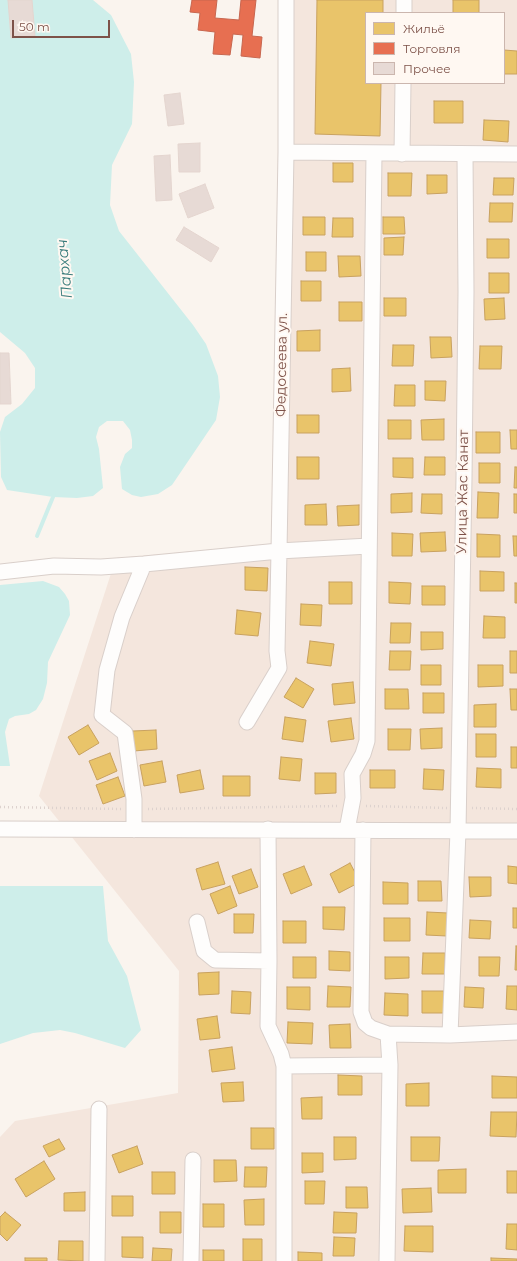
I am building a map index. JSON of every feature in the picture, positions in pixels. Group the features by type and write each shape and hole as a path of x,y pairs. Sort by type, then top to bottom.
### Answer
{"street":[{"name":"Федосеева ул.","path":"247,722 279,668 277,651 286,152 286,0"},
{"path":"404,0 404,12"},
{"path":"402,154 403,84"},
{"path":"286,152 517,154"},
{"path":"347,830 353,798 352,774 367,742 374,153"},
{"name":"Улица Жас Канат","path":"450,1035 458,831 466,300 465,154"},
{"path":"0,572 54,566 100,567 279,551 369,546"},
{"path":"134,830 134,799 125,733 102,715 106,670 122,617 144,564"},
{"path":"0,829 517,831"},
{"path":"268,829 268,1026 281,1054 284,1066 284,1261"},
{"path":"363,830 361,1012 365,1023 372,1028 388,1034 450,1035 517,1032"},
{"path":"197,922 204,952 214,960 269,961"},
{"path":"387,1261 390,1065 388,1034"},
{"path":"284,1066 390,1065"},
{"path":"97,1261 99,1109"},
{"path":"191,1261 193,1160"}],"path":[{"path":"0,808 134,810 351,806 517,809"}],"shaded area":[{"path":"285,0 517,0 517,1261 0,1261 0,1137 15,1121 178,1093 179,971 39,796 116,558 275,544"}],"water":[{"path":"0,0 93,0 111,15 131,54 134,82 132,124 112,165 110,205 119,231 193,325 206,344 218,376 220,397 216,420 172,485 158,494 141,497 132,495 122,489 120,467 125,454 132,448 130,430 123,421 107,421 99,427 96,437 99,449 103,488 93,496 77,498 53,497 7,490 1,477 0,432 5,417 22,404 35,388 35,368 25,353 0,332"},
{"path":"43,581 59,587 65,594 69,601 70,615 48,662 47,683 43,699 36,710 29,714 15,716 9,719 5,732 10,766 0,766 0,585"},
{"path":"0,886 103,886 108,941 127,976 141,1030 125,1048 60,1030 33,1033 0,1044"}],"building: Жильё":[{"path":"317,0 383,0 383,12 365,12 365,84 381,84 380,136 315,134"},
{"path":"453,0 479,0 479,12 453,12"},
{"path":"505,50 517,51 517,74 505,74"},
{"path":"434,101 463,101 463,123 434,123"},
{"path":"484,120 509,121 508,142 483,140"},
{"path":"333,163 353,163 353,182 333,182"},
{"path":"388,173 412,173 411,196 388,196"},
{"path":"427,175 447,175 447,193 427,194"},
{"path":"494,178 514,178 513,195 493,195"},
{"path":"490,203 513,203 512,222 489,222"},
{"path":"303,217 325,217 325,235 303,235"},
{"path":"383,217 404,217 405,234 383,234"},
{"path":"333,218 353,218 353,237 332,237"},
{"path":"404,237 403,255 384,255 384,238"},
{"path":"487,239 509,239 509,258 487,258"},
{"path":"306,252 326,252 326,271 306,271"},
{"path":"338,256 360,256 361,276 339,277"},
{"path":"489,273 509,273 509,293 489,293"},
{"path":"301,281 321,281 321,301 301,301"},
{"path":"384,298 406,298 406,316 384,316"},
{"path":"504,298 505,319 485,320 484,299"},
{"path":"339,302 362,302 362,321 339,321"},
{"path":"320,330 320,351 297,351 297,331"},
{"path":"430,337 451,337 452,357 431,358"},
{"path":"393,345 414,345 413,366 392,366"},
{"path":"480,346 502,346 501,369 479,369"},
{"path":"350,368 351,391 332,392 332,369"},
{"path":"425,381 446,381 445,401 425,400"},
{"path":"395,385 415,385 415,406 394,406"},
{"path":"297,415 319,415 319,433 297,433"},
{"path":"444,419 444,440 422,440 421,420"},
{"path":"388,420 411,420 411,439 388,439"},
{"path":"510,430 517,430 517,449 511,449"},
{"path":"476,432 500,432 500,453 476,453"},
{"path":"297,457 319,457 319,479 297,479"},
{"path":"425,457 445,457 445,475 424,475"},
{"path":"393,458 413,458 413,478 393,477"},
{"path":"479,463 500,463 500,483 479,483"},
{"path":"515,467 517,467 517,488 514,488"},
{"path":"478,492 499,493 498,518 477,518"},
{"path":"412,493 412,512 391,513 391,494"},
{"path":"422,494 442,494 442,514 421,513"},
{"path":"514,494 517,494 517,513 514,513"},
{"path":"326,504 327,525 305,525 305,505"},
{"path":"359,505 359,525 338,526 337,506"},
{"path":"445,532 446,551 421,552 420,533"},
{"path":"392,533 413,534 412,556 392,556"},
{"path":"477,534 500,535 500,557 477,557"},
{"path":"513,536 517,536 517,556 514,556"},
{"path":"245,567 268,568 267,591 245,590"},
{"path":"480,571 504,572 504,591 480,591"},
{"path":"329,582 352,582 352,604 329,604"},
{"path":"389,582 411,583 410,604 389,603"},
{"path":"515,583 517,583 517,603 515,603"},
{"path":"422,586 445,586 445,605 422,605"},
{"path":"301,604 322,605 321,626 300,625"},
{"path":"237,610 261,613 258,636 235,634"},
{"path":"484,616 505,617 505,638 483,638"},
{"path":"391,623 411,623 410,643 390,643"},
{"path":"421,632 443,632 443,649 421,650"},
{"path":"310,641 334,644 331,666 307,663"},
{"path":"390,651 411,651 410,670 389,670"},
{"path":"510,651 517,651 517,673 510,673"},
{"path":"421,665 441,665 441,685 421,685"},
{"path":"478,665 503,665 503,686 478,687"},
{"path":"296,678 314,689 303,708 284,697"},
{"path":"353,682 355,703 334,705 332,684"},
{"path":"385,689 408,689 409,709 385,709"},
{"path":"510,689 517,689 517,710 511,710"},
{"path":"423,693 444,693 444,713 423,713"},
{"path":"496,704 496,727 474,727 474,705"},
{"path":"285,717 306,720 303,742 282,739"},
{"path":"351,718 354,739 331,742 328,721"},
{"path":"88,725 99,743 79,755 68,737"},
{"path":"442,728 442,748 421,749 420,729"},
{"path":"388,729 411,729 410,750 388,750"},
{"path":"156,730 157,749 134,751 133,731"},
{"path":"476,734 496,734 496,757 476,757"},
{"path":"511,747 517,747 517,768 511,768"},
{"path":"110,753 117,771 97,780 89,761"},
{"path":"281,757 302,759 300,781 279,779"},
{"path":"162,761 166,782 144,786 140,765"},
{"path":"477,768 501,769 501,788 476,787"},
{"path":"424,769 444,770 443,790 423,789"},
{"path":"200,770 204,789 180,793 177,775"},
{"path":"370,770 395,770 395,788 370,788"},
{"path":"315,773 336,773 336,793 315,794"},
{"path":"223,776 250,776 250,796 223,796"},
{"path":"118,777 125,796 103,804 96,785"},
{"path":"218,862 225,884 202,890 196,869"},
{"path":"350,863 360,882 339,893 330,874"},
{"path":"304,866 312,885 291,894 283,874"},
{"path":"508,866 517,867 517,884 508,883"},
{"path":"251,869 258,887 239,894 232,876"},
{"path":"469,877 491,877 491,896 470,897"},
{"path":"418,881 441,881 442,901 418,901"},
{"path":"383,882 408,883 408,904 383,904"},
{"path":"230,886 237,906 218,914 210,894"},
{"path":"323,907 345,907 344,930 323,929"},
{"path":"513,908 517,908 517,928 513,928"},
{"path":"427,912 448,913 447,936 426,935"},
{"path":"234,914 254,914 253,933 234,933"},
{"path":"384,918 410,918 410,941 384,941"},
{"path":"470,920 491,921 490,939 469,938"},
{"path":"283,921 306,921 306,943 283,943"},
{"path":"516,946 517,970 515,970"},
{"path":"329,951 350,952 350,971 329,970"},
{"path":"423,953 445,953 445,974 422,974"},
{"path":"293,957 316,957 316,978 293,978"},
{"path":"385,957 409,957 409,978 385,979"},
{"path":"479,957 500,957 499,976 479,976"},
{"path":"219,972 219,994 199,995 198,973"},
{"path":"328,986 351,987 350,1007 327,1007"},
{"path":"507,986 517,986 517,1010 506,1009"},
{"path":"287,987 310,987 310,1010 287,1009"},
{"path":"465,987 484,988 483,1008 464,1007"},
{"path":"232,991 251,992 250,1014 231,1013"},
{"path":"422,991 444,991 444,1013 422,1013"},
{"path":"385,993 408,994 408,1016 384,1015"},
{"path":"217,1016 220,1038 200,1040 197,1019"},
{"path":"288,1022 313,1023 312,1044 287,1043"},
{"path":"350,1024 351,1048 330,1048 329,1025"},
{"path":"232,1047 235,1069 212,1072 209,1050"},
{"path":"338,1075 362,1076 362,1095 338,1095"},
{"path":"492,1076 517,1077 517,1098 492,1098"},
{"path":"243,1082 244,1101 223,1102 221,1083"},
{"path":"429,1083 429,1106 406,1106 406,1084"},
{"path":"322,1097 322,1119 302,1119 301,1098"},
{"path":"491,1112 517,1112 516,1137 490,1136"},
{"path":"251,1128 274,1128 274,1149 251,1149"},
{"path":"334,1137 356,1137 356,1159 334,1160"},
{"path":"411,1137 440,1137 439,1161 411,1161"},
{"path":"59,1139 65,1149 49,1157 43,1146"},
{"path":"137,1146 143,1164 119,1173 112,1155"},
{"path":"302,1153 323,1153 323,1172 302,1173"},
{"path":"214,1160 236,1160 237,1181 214,1182"},
{"path":"44,1161 55,1179 26,1197 15,1179"},
{"path":"245,1167 267,1167 266,1187 244,1187"},
{"path":"466,1169 466,1193 438,1193 438,1170"},
{"path":"507,1171 517,1171 517,1193 507,1193"},
{"path":"152,1172 175,1172 175,1194 152,1194"},
{"path":"305,1181 325,1181 324,1204 305,1204"},
{"path":"346,1187 367,1187 368,1208 346,1208"},
{"path":"431,1188 432,1212 403,1213 402,1189"},
{"path":"85,1192 85,1211 64,1211 64,1193"},
{"path":"112,1196 133,1196 133,1216 112,1216"},
{"path":"264,1199 264,1225 245,1225 244,1200"},
{"path":"203,1204 224,1204 224,1227 203,1227"},
{"path":"5,1212 21,1225 7,1241 0,1234 0,1217"},
{"path":"160,1212 181,1212 181,1233 160,1233"},
{"path":"334,1212 357,1213 356,1233 333,1233"},
{"path":"507,1224 517,1224 517,1250 506,1249"},
{"path":"405,1226 433,1226 433,1252 404,1251"},
{"path":"122,1237 143,1237 143,1258 122,1257"},
{"path":"334,1237 355,1238 354,1256 333,1256"},
{"path":"243,1239 262,1239 262,1261 243,1261"},
{"path":"59,1241 83,1241 83,1261 58,1260"},
{"path":"153,1248 172,1249 171,1261 152,1261"},
{"path":"203,1250 224,1250 224,1261 203,1261"},
{"path":"298,1252 322,1253 322,1261 298,1261"},
{"path":"25,1258 47,1258 47,1261 25,1261"},
{"path":"491,1258 517,1259 517,1261 491,1261"}],"building: Торговля":[{"path":"192,0 217,0 215,18 239,20 241,0 256,0 252,36 262,37 260,58 241,56 243,35 233,34 230,55 213,54 215,32 198,30 200,13 190,12"}],"building: Прочее":[{"path":"8,0 32,0 35,36 11,38"},
{"path":"180,93 184,124 168,126 164,95"},
{"path":"200,143 200,172 179,172 178,144"},
{"path":"170,155 172,200 156,201 154,156"},
{"path":"205,184 214,208 188,218 179,194"},
{"path":"184,227 219,248 211,262 176,240"},
{"path":"0,353 9,353 11,404 0,404"}],"waterway":[{"name":"Пархач","path":"37,536 54,492"}]}
